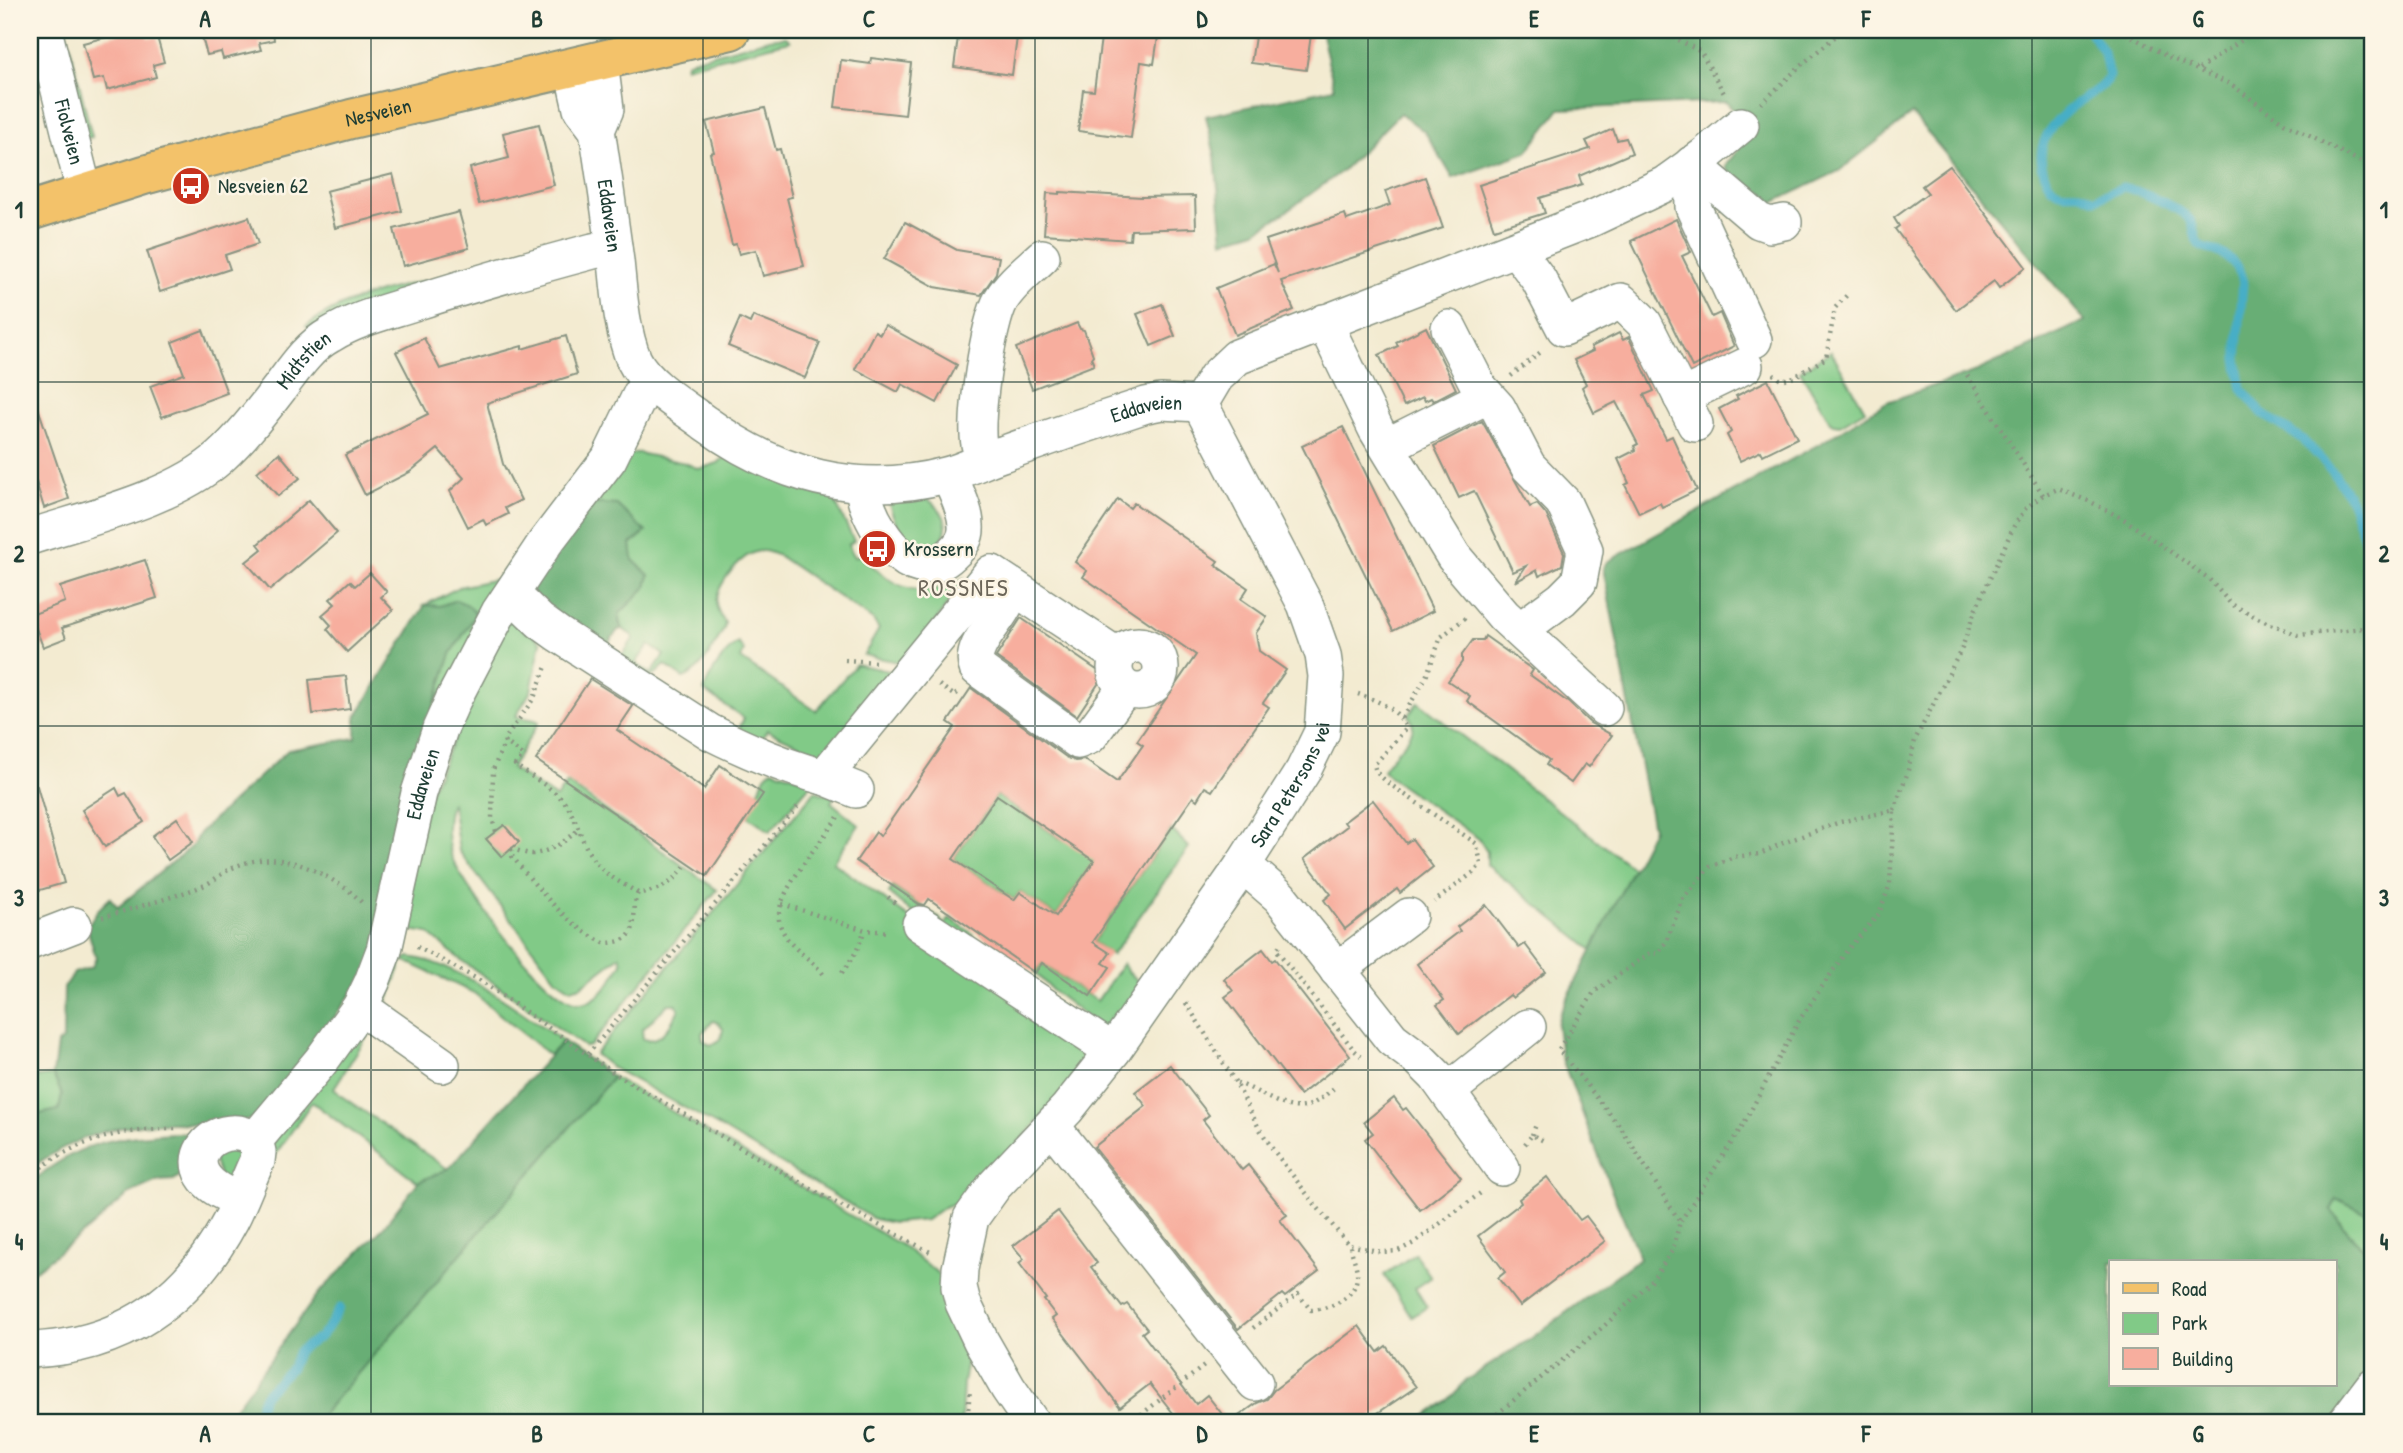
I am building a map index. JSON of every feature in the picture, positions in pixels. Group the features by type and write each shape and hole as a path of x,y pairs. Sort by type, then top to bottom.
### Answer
{"main road":[{"name":"Nesveien","path":"30,211 144,175 351,119 731,30"}],"street":[{"name":"Fiolveien","path":"44,30 85,195"},
{"name":"Eddaveien","path":"586,66 581,109 597,130 629,345 635,362 648,379 714,429 758,457 797,472 863,484 895,485 949,475 984,460 1146,405 1161,402 1200,404 1216,377 1237,357 1591,219 1665,184 1741,125"},
{"path":"1692,164 1759,221 1770,225 1784,222"},
{"path":"1516,249 1539,280 1564,328 1621,301 1644,323 1688,411 1749,353 1693,207 1692,164"},
{"name":"Midtstien","path":"30,537 147,498 207,467 255,419 305,355 343,328 464,287 614,247"},
{"path":"984,460 979,444 978,418 992,327 1000,301 1042,257"},
{"path":"1324,322 1376,429 1454,557 1488,598 1604,708"},
{"path":"1449,328 1479,387 1498,408 1528,466 1563,502 1585,550 1579,582 1562,599 1520,630"},
{"name":"Eddaveien","path":"255,1140 321,1062 359,1007 377,969 388,936 419,793 440,729 477,651 545,543 609,460 648,379"},
{"path":"1387,446 1488,396"},
{"name":"Sara Petersons vei","path":"1032,1423 1008,1388 969,1319 959,1287 971,1218 978,1206 1052,1126 1113,1051 1243,865 1314,751 1322,732 1326,676 1320,643 1305,604 1200,404"},
{"path":"863,484 866,504 886,540 902,558 918,565 935,565 957,549 964,538 966,527 949,475"},
{"path":"957,549 1000,580 1121,672 1090,736 1078,741 977,668 975,657 980,644 1006,602 1000,580"},
{"path":"824,777 1000,580"},
{"path":"512,594 558,634 710,732 800,771 856,790"},
{"path":"1243,865 1280,897 1392,1039 1420,1060 1448,1091 1502,1168"},
{"path":"1337,970 1409,916"},
{"path":"920,924 1113,1051"},
{"path":"30,942 74,925"},
{"path":"359,1007 442,1065"},
{"path":"1448,1091 1528,1027"},
{"path":"1052,1126 1255,1383"},
{"path":"30,1350 65,1347 130,1326 160,1308 190,1279 231,1220 257,1161 255,1140 245,1133 233,1132 212,1139 204,1147 200,1172 205,1181 215,1189 239,1199"},
{"path":"2345,1423 2373,1386"}],"path":[{"path":"1660,30 1701,52 1741,125 1799,66 1843,30"},
{"path":"2120,30 2171,58 2232,85 2284,123 2373,168"},
{"path":"2199,69 2257,30"},
{"path":"1749,353 1750,375 1759,371 1770,373 1781,380 1794,377 1826,358 1835,308 1847,295"},
{"path":"1488,396 1560,337 1564,328"},
{"path":"1967,375 2043,495"},
{"path":"1486,1423 1604,1326 1651,1282 1672,1251 1680,1222 1743,1125 1801,1019 1848,949 1879,914 1890,884 1894,810 1907,775 1915,740 1962,648 1974,613 2014,526 2026,508 2043,495 2058,489 2091,502 2125,520 2208,578 2231,604 2298,635 2373,627"},
{"path":"1402,718 1426,677 1441,637 1488,598"},
{"path":"496,831 492,819 493,770 504,741 534,698 558,634"},
{"path":"1354,692 1376,700 1402,718 1406,729 1378,759 1374,765 1376,772 1477,844 1481,864 1474,872 1436,901 1409,916"},
{"path":"504,741 523,755 515,765 561,798 590,855 604,872 638,893 656,891 666,886 687,864"},
{"path":"588,1055 824,777"},
{"path":"823,974 790,943 778,919 789,887 856,790"},
{"path":"1559,1049 1594,992 1650,953 1658,954 1667,942 1683,899 1710,867 1734,857 1760,854 1840,822 1894,810"},
{"path":"578,830 554,847 531,854 511,849 512,856 566,915 604,943 618,940 633,929 636,919 634,901 638,893"},
{"path":"74,925 206,885 231,868 264,859 291,860 311,868 354,893 388,936 409,943 481,981 617,1075 825,1197 960,1269"},
{"path":"782,904 865,930 905,931 920,924"},
{"path":"842,973 856,953 865,930"},
{"path":"1165,978 1177,989 1236,1083 1274,1151 1349,1245 1357,1271 1357,1282 1352,1293 1333,1306 1311,1310"},
{"path":"1528,1027 1551,1040 1621,1128 1680,1222"},
{"path":"1236,1083 1275,1101 1298,1107 1308,1107 1335,1087"},
{"path":"1532,1135 1537,1122"},
{"path":"30,1176 69,1149 107,1135 155,1129 186,1129 201,1130 212,1139"},
{"path":"1349,1245 1381,1252 1398,1251 1414,1243 1476,1196"},
{"path":"1130,1423 1192,1376"}],"green space":[{"path":"55,30 66,30 92,137 84,139"},
{"path":"1321,30 2373,30 2373,1208 2369,1214 2336,1198 2331,1210 2373,1258 2373,1423 1417,1423 1449,1399 1468,1379 1533,1337 1640,1258 1561,1056 1557,1025 1560,1013 1653,829 1603,568 1607,562 1821,443 1887,402 1977,371 2085,321 1912,114 1839,171 1764,207 1731,177 1725,166 1753,131 1726,102 1560,109 1527,152 1453,178 1425,132 1400,113 1342,171 1283,214 1256,231 1223,241 1215,156 1206,116 1334,88"},
{"path":"786,37 790,41 685,67 686,63 695,59"},
{"path":"424,281 426,288 311,331 306,326 333,310 362,298"},
{"path":"1831,351 1865,410 1840,425 1830,421 1800,371"},
{"path":"638,453 685,463 699,469 718,463 728,454 832,495 854,541 848,545 855,557 862,554 884,576 896,583 921,590 935,589 965,578 907,664 864,655 879,629 873,620 779,556 765,551 755,552 732,569 721,586 716,602 725,623 724,629 702,664 683,678 665,665 652,677 618,662 633,639 621,625 619,614 646,587 649,575 633,560 631,544 587,503 623,456","holes":["649,645 664,655 651,674 636,663"]},
{"path":"571,493 434,705 451,654 476,614 456,600 440,606 425,605 459,587 497,579"},
{"path":"920,495 936,506 944,517 946,528 943,537 936,544 927,547 916,544 905,536 888,501 889,498"},
{"path":"587,503 617,505 646,532 631,544 633,560 649,575 646,587 619,614 622,629 618,630 604,649 535,606 531,582"},
{"path":"456,600 468,605 476,614 451,654 434,705 374,964 260,1118 216,1125 173,1123 115,1129 63,1148 30,1169 30,1116 59,1110 62,1094 53,1075 57,1044 63,1039 64,988 74,973 92,967 96,958 87,927 97,911 110,898 118,907 193,845 199,833 288,750 356,738 356,717 425,605 440,606"},
{"path":"511,613 541,642 531,691 516,716 539,722 511,768 556,798 567,783 717,890 590,1046 585,1047 461,960 428,933 397,928 422,809","holes":["452,803 459,851 555,978 571,989 581,986 620,956 622,963 600,994 581,1003 566,998 528,965 488,916 451,855 447,829"]},
{"path":"738,643 744,650 741,659 816,711 856,664 903,674 825,766 796,759 800,745 767,730 757,746 736,735 744,718 704,691 718,664"},
{"path":"1418,702 1633,868 1592,950 1487,865 1487,852 1479,839 1383,770 1412,731 1409,715"},
{"path":"772,769 813,782 770,831 748,816 765,776"},
{"path":"815,791 834,797 831,802 859,825 833,862 1086,1047 1090,1064 967,1199 944,1207 926,1220 893,1223 874,1219 723,1129 611,1067 595,1054","holes":["668,1004 676,1004 679,1009 669,1026 655,1038 643,1039 642,1030","713,1021 719,1023 723,1029 720,1039 710,1045 703,1040 702,1033"]},
{"path":"997,795 1061,839 1100,853 1056,916 1020,892 1014,900 953,859"},
{"path":"1171,829 1189,847 1112,955 1093,942"},
{"path":"893,887 940,919 944,926 950,918 973,934 966,945 916,916 889,893"},
{"path":"409,957 428,961 469,979 563,1041 549,1055 474,993 403,960 386,1006 379,991 395,963"},
{"path":"1042,963 1097,1001 1123,963 1127,971 1141,983 1114,1026 1103,1029 1053,991 1035,973"},
{"path":"360,1032 369,1033 334,1088 340,1095 448,1169 418,1182 312,1102 275,1155 269,1152 274,1138"},
{"path":"563,1041 613,1077 315,1423 224,1423 318,1294 381,1230 418,1182 448,1169"},
{"path":"53,1075 62,1094 59,1110 30,1116 30,1078"},
{"path":"613,1077 901,1245 940,1275 970,1342 963,1383 961,1423 315,1423"},
{"path":"185,1133 196,1138 183,1160 181,1175 174,1180 157,1181 130,1193 30,1274 30,1183 64,1158 97,1144"},
{"path":"218,1148 244,1150 241,1175 221,1181 212,1155"},
{"path":"2336,1198 2369,1214 2373,1208 2373,1258 2331,1210"},
{"path":"1415,1254 1431,1277 1415,1288 1427,1307 1412,1317 1384,1275"}],"building":[{"path":"134,30 145,30 148,39 157,37 164,62 153,65 156,77 107,90 104,78 93,80 83,43"},
{"path":"200,30 273,30 274,40 259,43 261,50 223,59 221,52 207,55"},
{"path":"959,30 989,34 990,30 1018,30 1012,75 954,67"},
{"path":"1102,30 1159,30 1154,64 1141,62 1131,138 1078,131 1083,90 1094,91"},
{"path":"1256,30 1311,35 1306,70 1251,63"},
{"path":"871,58 911,63 905,115 835,107 841,60 870,64"},
{"path":"765,108 776,150 780,149 792,197 787,198 804,266 763,276 756,250 739,254 736,244 732,245 710,153 714,152 706,122"},
{"path":"539,124 554,185 479,204 470,168 509,158 503,133"},
{"path":"1613,129 1617,140 1626,138 1632,153 1579,176 1582,185 1540,198 1545,213 1494,229 1479,185 1590,149 1586,141"},
{"path":"1950,166 2026,267 1999,288 1994,281 1956,310 1895,229 1899,226 1894,218 1928,193 1922,186"},
{"path":"393,174 402,211 335,228 326,191"},
{"path":"1425,177 1443,228 1281,281 1294,310 1235,335 1216,288 1274,264 1278,273 1266,240 1345,214 1347,220 1390,205 1385,191"},
{"path":"1047,193 1142,197 1195,196 1196,228 1131,230 1130,240 1044,234"},
{"path":"459,212 469,248 403,266 394,229"},
{"path":"249,217 258,244 225,255 230,269 160,292 147,251"},
{"path":"1676,219 1691,252 1682,256 1712,317 1720,313 1734,346 1692,367 1631,241"},
{"path":"905,222 957,250 999,257 996,273 981,295 935,287 884,259"},
{"path":"1162,304 1175,336 1151,346 1137,314"},
{"path":"753,316 820,343 805,378 728,346 740,318 750,323"},
{"path":"1077,323 1080,329 1084,330 1094,365 1032,389 1016,348"},
{"path":"885,325 957,365 937,403 902,384 898,392 855,369 875,331 880,334"},
{"path":"1426,327 1456,389 1433,401 1431,398 1425,401 1423,397 1404,406 1379,355 1398,346 1396,342"},
{"path":"203,330 227,393 162,417 150,386 184,374 172,342"},
{"path":"1619,333 1623,340 1629,337 1654,391 1644,395 1666,439 1672,436 1697,490 1662,507 1660,503 1639,513 1625,485 1629,483 1618,459 1636,450 1634,446 1638,444 1616,402 1594,413 1582,387 1586,384 1574,360 1593,351 1591,347"},
{"path":"566,336 577,374 487,403 503,464 521,500 505,508 508,514 486,525 483,519 468,527 450,491 464,478 438,449 410,472 365,495 345,455 428,414 396,352 424,338 440,369"},
{"path":"1768,380 1797,438 1763,455 1761,451 1740,461 1727,435 1731,432 1719,409 1738,399 1736,396"},
{"path":"30,396 34,396 69,499 44,508 36,482 30,484"},
{"path":"1482,421 1530,507 1537,504 1546,514 1564,553 1562,565 1539,576 1537,570 1515,582 1526,566 1513,572 1474,491 1459,498 1434,446"},
{"path":"1343,427 1433,611 1393,631 1302,446"},
{"path":"279,453 300,478 278,496 257,472"},
{"path":"1118,499 1130,508 1134,503 1218,561 1215,565 1248,588 1241,599 1267,617 1256,633 1259,651 1286,670 1263,703 1269,707 1212,791 1205,787 1197,800 1193,797 1093,942 1110,953 1103,963 1110,967 1090,996 1042,963 1035,973 929,899 925,905 919,904 856,861 876,832 880,836 955,727 948,722 971,688 1066,757 1075,761 1085,760 1117,782 1143,745 1137,741 1196,655 1083,577 1087,571 1075,562","holes":["997,795 1094,861 1056,916 1020,892 1014,900 953,859"]},
{"path":"309,500 337,533 270,590 246,562 262,549 258,544"},
{"path":"145,560 157,598 62,628 66,638 43,647 31,615 65,602 60,587"},
{"path":"370,573 387,592 381,597 393,610 347,652 327,629 331,625 322,615 335,604 330,599 350,581 355,586"},
{"path":"1021,618 1104,675 1077,716 996,657"},
{"path":"1485,636 1533,670 1530,675 1569,703 1590,723 1612,735 1589,767 1585,764 1571,783 1546,765 1549,760 1467,701 1470,696 1448,681 1473,640 1483,640"},
{"path":"346,676 350,709 313,714 309,680"},
{"path":"590,679 633,706 617,730 704,789 720,765 763,794 707,876 536,760"},
{"path":"37,786 64,883 30,893 30,787"},
{"path":"116,788 120,796 126,793 144,822 105,847 82,810"},
{"path":"1373,800 1406,843 1412,839 1433,867 1400,893 1397,889 1345,929 1324,900 1331,894 1304,859 1347,826 1344,822"},
{"path":"177,818 193,842 168,860 152,836"},
{"path":"504,825 519,842 502,857 486,839"},
{"path":"1486,905 1519,948 1525,944 1546,972 1513,998 1510,995 1459,1034 1437,1005 1444,1000 1417,964 1460,931 1457,927"},
{"path":"1263,949 1272,961 1275,959 1350,1056 1300,1095 1225,997 1233,991 1224,979"},
{"path":"1170,1065 1209,1115 1203,1120 1242,1170 1248,1165 1287,1215 1280,1220 1319,1271 1285,1297 1282,1294 1238,1329 1094,1147 1146,1106 1135,1092"},
{"path":"1394,1098 1403,1110 1406,1108 1461,1178 1420,1210 1365,1139 1373,1133 1364,1122"},
{"path":"1547,1177 1580,1220 1586,1216 1605,1241 1520,1306 1498,1278 1505,1272 1478,1236 1521,1203 1519,1199"},
{"path":"1058,1211 1097,1263 1091,1267 1122,1307 1127,1304 1147,1329 1142,1333 1196,1404 1207,1395 1229,1423 1171,1423 1177,1418 1150,1384 1120,1407 1052,1319 1056,1316 1019,1263 1024,1259 1013,1246"},
{"path":"1359,1326 1378,1352 1386,1346 1416,1387 1363,1423 1229,1423 1267,1399 1274,1390"}],"waterway":[{"path":"2089,30 2104,54 2109,76 2102,86 2060,117 2047,134 2041,154 2048,182 2060,192 2080,193 2095,199 2123,187 2160,201 2191,221 2200,246 2221,253 2234,264 2243,282 2237,359 2242,389 2263,414 2302,439 2334,473 2350,498 2373,563"},
{"path":"255,1423 265,1394 291,1368 298,1351 320,1337 327,1329 340,1308"}],"place":[{"name":"Nesveien 62","path":"191,186"},
{"name":"Krossern","path":"877,549"}],"district":[{"name":"ROSSNES","path":"964,588"}]}
